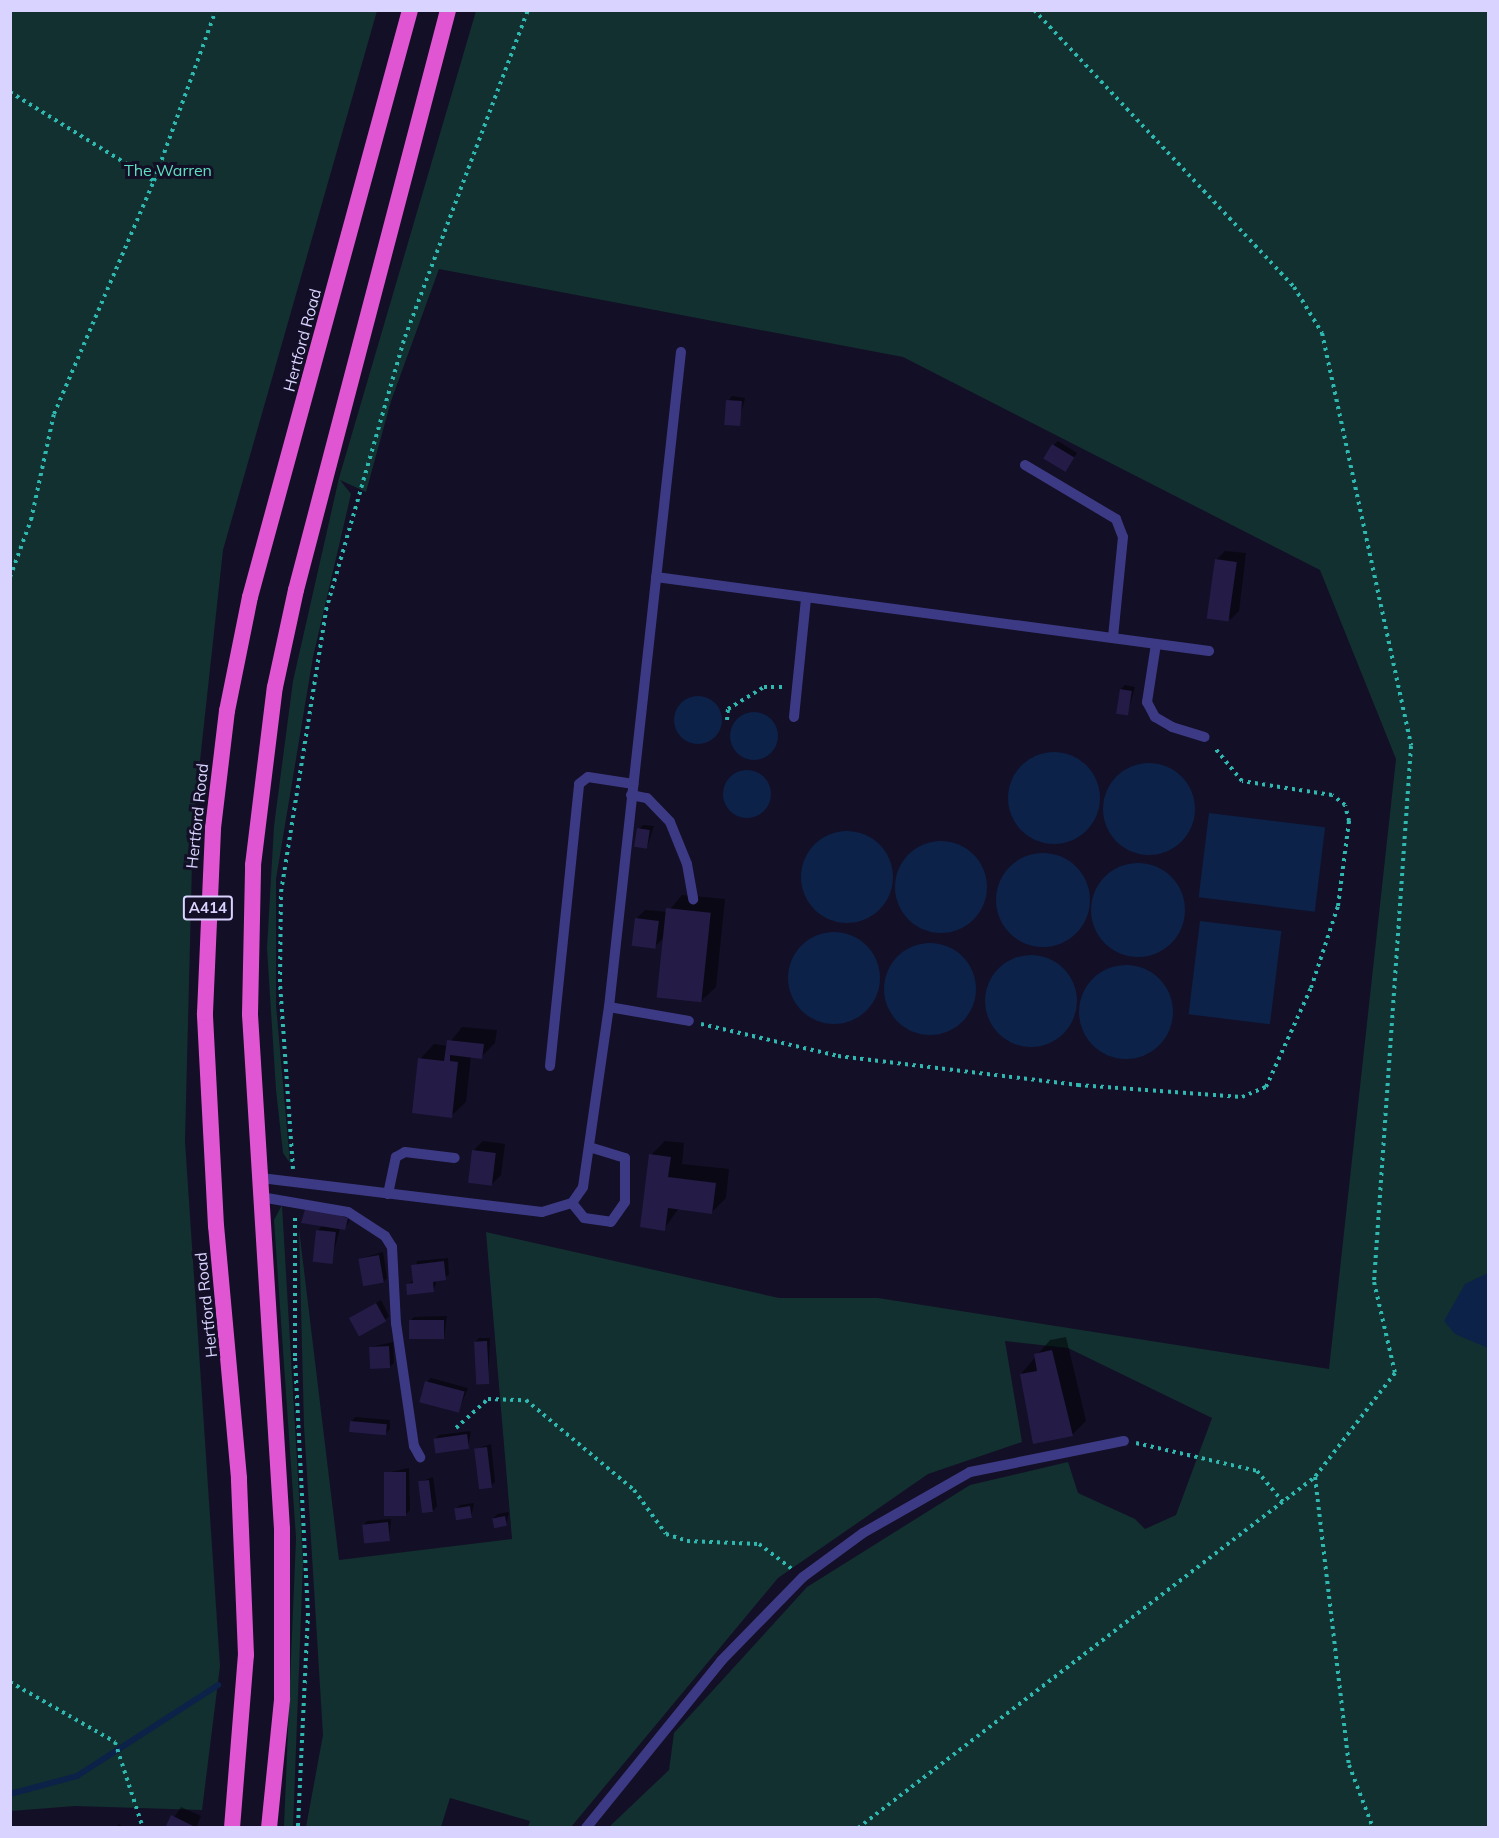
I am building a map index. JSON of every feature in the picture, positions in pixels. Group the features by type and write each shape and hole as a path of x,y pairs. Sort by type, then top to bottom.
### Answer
{"highway":[{"name":"Hertford Road","path":"232,1827 246,1655 239,1478 216,1226 205,1013 213,828 227,711 250,597 410,10"},
{"name":"A414","path":"269,1827 282,1699 282,1529 250,1014 254,865 275,687 448,10"}],"lane":[{"path":"261,1178 542,1212 572,1203 584,1187 592,1148 609,1007 681,352"},
{"path":"1025,465 1116,519 1123,537 1113,637"},
{"path":"656,577 806,599 1209,651"},
{"path":"795,717 806,599"},
{"path":"1156,644 1147,702 1155,717 1172,727 1205,737"},
{"path":"550,1066 579,784 588,777 633,783"},
{"path":"631,795 647,798 670,822 687,864 693,899"},
{"path":"609,1007 689,1021"},
{"path":"572,1203 584,1218 611,1222 625,1202 625,1158 592,1148"},
{"path":"388,1194 396,1157 405,1152 455,1158"},
{"path":"261,1197 294,1199 348,1212 378,1230 392,1247 396,1323 414,1446 420,1457"},
{"path":"586,1827 722,1661 803,1577 863,1533 970,1472 1124,1441"}],"path":[{"path":"10,577 31,520 54,414 154,182 216,10"},
{"path":"294,1182 280,982 281,892 326,610 405,337 528,10"},
{"path":"858,1827 1316,1477 1395,1373 1374,1282 1411,746 1322,333 1294,287 1035,10"},
{"path":"10,93 154,182"},
{"path":"727,720 728,709 764,687 797,688"},
{"path":"689,1021 838,1056 1078,1085 1242,1097 1266,1087 1311,988 1338,906 1349,821 1345,805 1332,795 1242,781 1205,737"},
{"path":"294,1199 308,1613 298,1827"},
{"path":"456,1428 488,1400 526,1400 634,1490 666,1534 687,1541 759,1544 803,1577"},
{"path":"1124,1441 1257,1472 1283,1502"},
{"path":"1316,1477 1349,1765 1373,1827"},
{"path":"10,1682 115,1742 123,1755 143,1827"}],"green space":[{"name":"The Warren","path":"11,10 377,11 223,550 193,825 185,1141 220,1666 202,1810 75,1806 11,1811"},
{"path":"476,11 1488,11 1488,1827 609,1827 669,1770 674,1733 807,1587 970,1485 1068,1462 1078,1493 1135,1519 1145,1529 1176,1515 1212,1418 1068,1348 1005,1341 1022,1442 928,1474 778,1578 571,1827 528,1827 530,1821 450,1798 441,1827 306,1827 323,1735 304,1426 299,1229 339,1560 512,1539 486,1232 779,1298 878,1298 1329,1369 1396,759 1320,570 903,357 439,269 391,401 366,492 340,480 351,494 313,657 276,879 276,1005 290,1163 283,1153 276,1090 267,948 274,826 293,681 339,478"},
{"path":"282,1205 303,1563 293,1828 284,1827 296,1538 274,1220"}],"water":[{"path":"698,696 715,703 722,720 715,737 698,744 681,737 674,720 681,703"},
{"path":"754,712 771,719 778,736 771,753 754,760 737,753 730,736 737,719"},
{"path":"1045,752 1063,752 1080,759 1093,772 1100,789 1100,807 1093,824 1080,837 1063,844 1045,844 1028,837 1015,824 1008,807 1008,789 1015,772 1028,759"},
{"path":"1140,763 1158,763 1175,770 1188,783 1195,800 1195,818 1188,835 1175,848 1158,855 1140,855 1123,848 1110,835 1103,818 1103,800 1110,783 1123,770"},
{"path":"747,770 764,777 771,794 764,811 747,818 730,811 723,794 730,777"},
{"path":"1209,813 1325,827 1315,912 1199,897"},
{"path":"838,831 856,831 873,838 886,851 893,868 893,886 886,903 873,916 856,923 838,923 821,916 808,903 801,886 801,868 808,851 821,838"},
{"path":"932,841 950,841 967,848 980,861 987,878 987,896 980,913 967,926 950,933 932,933 915,926 902,913 895,896 895,878 902,861 915,848"},
{"path":"1043,853 1061,857 1076,867 1086,882 1090,900 1086,918 1076,933 1061,943 1043,947 1025,943 1010,933 1000,918 996,900 1000,882 1010,867 1025,857"},
{"path":"1138,863 1156,866 1171,877 1182,892 1185,910 1182,928 1171,943 1156,954 1138,957 1120,954 1105,943 1094,928 1091,910 1094,892 1105,877 1120,866"},
{"path":"1200,921 1281,931 1270,1024 1189,1014"},
{"path":"825,932 843,932 860,939 873,952 880,969 880,987 873,1004 860,1017 843,1024 825,1024 808,1017 795,1004 788,987 788,969 795,952 808,939"},
{"path":"921,943 939,943 956,950 969,963 976,980 976,998 969,1015 956,1028 939,1035 921,1035 904,1028 891,1015 884,998 884,980 891,963 904,950"},
{"path":"1022,955 1040,955 1057,962 1070,975 1077,992 1077,1010 1070,1027 1057,1040 1040,1047 1022,1047 1005,1040 992,1027 985,1010 985,992 992,975 1005,962"},
{"path":"1126,965 1144,969 1159,979 1169,994 1173,1012 1169,1030 1159,1045 1144,1055 1126,1059 1108,1055 1093,1045 1083,1030 1079,1012 1083,994 1093,979 1108,969"},
{"path":"1488,1273 1488,1348 1455,1334 1444,1321 1465,1284"}],"building":[{"path":"726,400 742,401 740,426 724,425"},
{"path":"1052,444 1074,457 1066,472 1043,459"},
{"path":"1215,559 1237,562 1228,621 1207,618"},
{"path":"1120,689 1132,691 1128,716 1116,714"},
{"path":"637,828 650,830 647,849 634,847"},
{"path":"666,908 711,913 701,1002 657,998"},
{"path":"635,918 659,921 655,949 632,946"},
{"path":"447,1040 484,1044 482,1059 450,1055 450,1061 458,1062 452,1118 412,1113 418,1058 444,1061"},
{"path":"472,1150 496,1153 492,1186 468,1183"},
{"path":"649,1154 671,1157 668,1177 716,1183 712,1214 668,1208 665,1231 640,1227"},
{"path":"306,1206 348,1218 345,1230 301,1223"},
{"path":"316,1230 336,1232 333,1264 313,1262"},
{"path":"379,1255 384,1283 363,1286 358,1259"},
{"path":"444,1261 446,1280 433,1282 434,1292 407,1295 406,1284 413,1283 411,1265"},
{"path":"376,1303 386,1321 359,1336 349,1318"},
{"path":"409,1320 444,1320 444,1339 409,1339"},
{"path":"487,1341 489,1384 476,1385 474,1342"},
{"path":"389,1346 390,1368 370,1369 369,1347"},
{"path":"1052,1350 1073,1436 1033,1444 1020,1374 1037,1371 1034,1354"},
{"path":"425,1381 465,1392 459,1413 419,1402"},
{"path":"350,1421 387,1424 386,1435 349,1432"},
{"path":"467,1434 469,1449 435,1454 433,1439"},
{"path":"487,1447 492,1488 479,1489 474,1449"},
{"path":"384,1472 406,1472 406,1516 384,1516"},
{"path":"429,1480 433,1512 422,1513 418,1481"},
{"path":"470,1506 472,1518 456,1520 454,1509"},
{"path":"505,1516 507,1526 494,1528 492,1518"},
{"path":"388,1522 390,1541 364,1544 362,1525"},
{"path":"171,1815 193,1826 192,1828 165,1828"}],"waterway":[{"path":"10,1794 77,1776 218,1685"}]}
